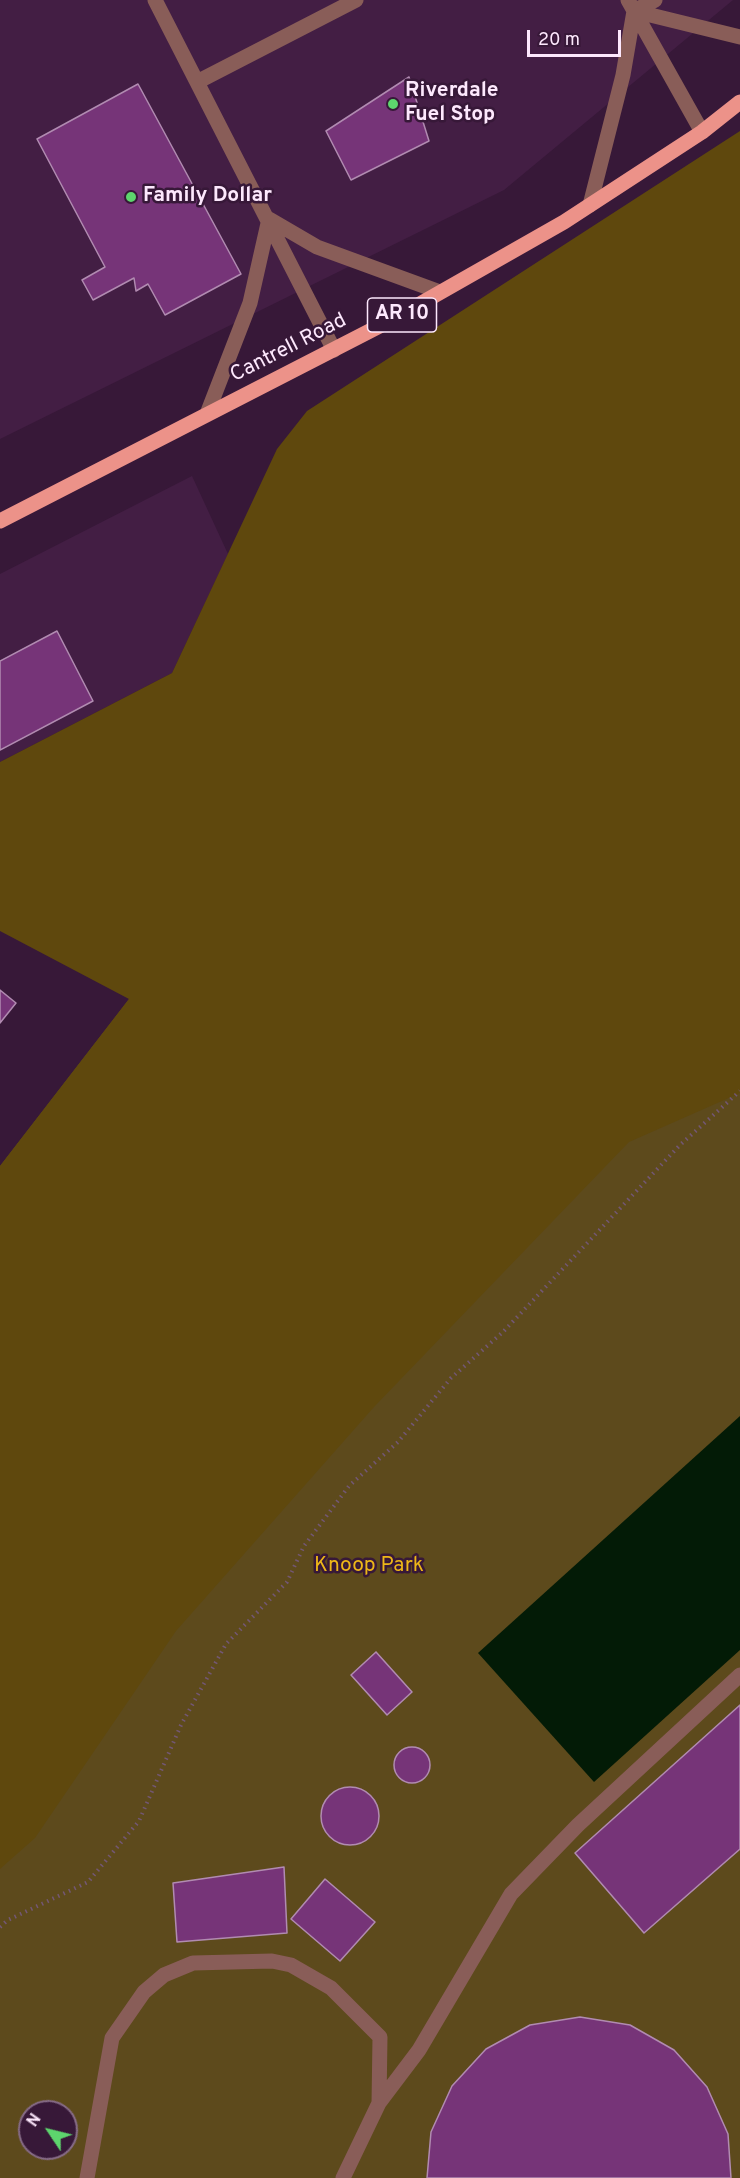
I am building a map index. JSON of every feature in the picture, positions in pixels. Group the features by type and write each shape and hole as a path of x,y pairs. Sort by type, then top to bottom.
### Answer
{"main road":[{"name":"Cantrell Road","path":"0,521 334,350 440,292 590,205 702,132 740,102"}],"lane":[{"path":"155,0 334,350"},
{"path":"197,82 356,0"},
{"path":"631,5 656,0"},
{"path":"631,5 740,37"},
{"path":"631,5 702,132"},
{"path":"590,205 623,75 631,5"},
{"path":"269,219 317,247 440,292"},
{"path":"207,414 250,303 269,219"},
{"path":"343,2178 379,2103 419,2050 511,1894 578,1825 740,1675"},
{"path":"87,2178 112,2038 144,1992 164,1975 193,1963 272,1961 291,1965 326,1984 380,2037 379,2103"}],"path":[{"path":"0,1927 8,1920 88,1882 140,1821 181,1725 226,1644 287,1582 304,1546 349,1486 398,1442 451,1378 519,1316 680,1145 740,1091"}],"shaded area":[{"path":"0,0 733,0 504,190 0,439"},
{"path":"740,131 740,1093 629,1142 374,1407 176,1631 35,1838 0,1869 0,1166 129,999 0,931 0,762 172,673 277,449 307,411"},
{"path":"192,476 228,554 172,673 0,762 0,574"},
{"path":"740,1416 740,1650 594,1782 478,1653"}],"green space":[{"name":"Knoop Park","path":"740,138 740,2178 0,2178 0,1166 129,999"}],"building":[{"name":"Riverdale Fuel Stop","path":"409,77 429,141 351,180 326,131"},
{"path":"138,84 241,274 165,315 148,284 136,291 134,278 93,300 82,280 105,267 37,139"},
{"path":"57,631 93,701 0,750 0,661"},
{"path":"0,990 16,1003 0,1023"},
{"path":"376,1652 412,1692 387,1715 351,1675"},
{"path":"740,1705 740,1849 644,1933 575,1853"},
{"path":"412,1747 425,1752 430,1765 425,1778 412,1783 399,1778 394,1765 399,1752"},
{"path":"344,1787 356,1787 371,1795 379,1810 379,1822 371,1837 356,1845 344,1845 329,1837 321,1822 321,1810 329,1795"},
{"path":"284,1867 287,1933 177,1942 173,1883"},
{"path":"325,1879 375,1922 340,1961 291,1919"},
{"path":"580,2017 630,2025 674,2050 707,2087 728,2134 731,2178 427,2178 431,2132 452,2086 486,2049 530,2025"}],"place":[{"name":"Riverdale Fuel Stop","path":"393,104"},
{"name":"Family Dollar","path":"131,197"}]}
